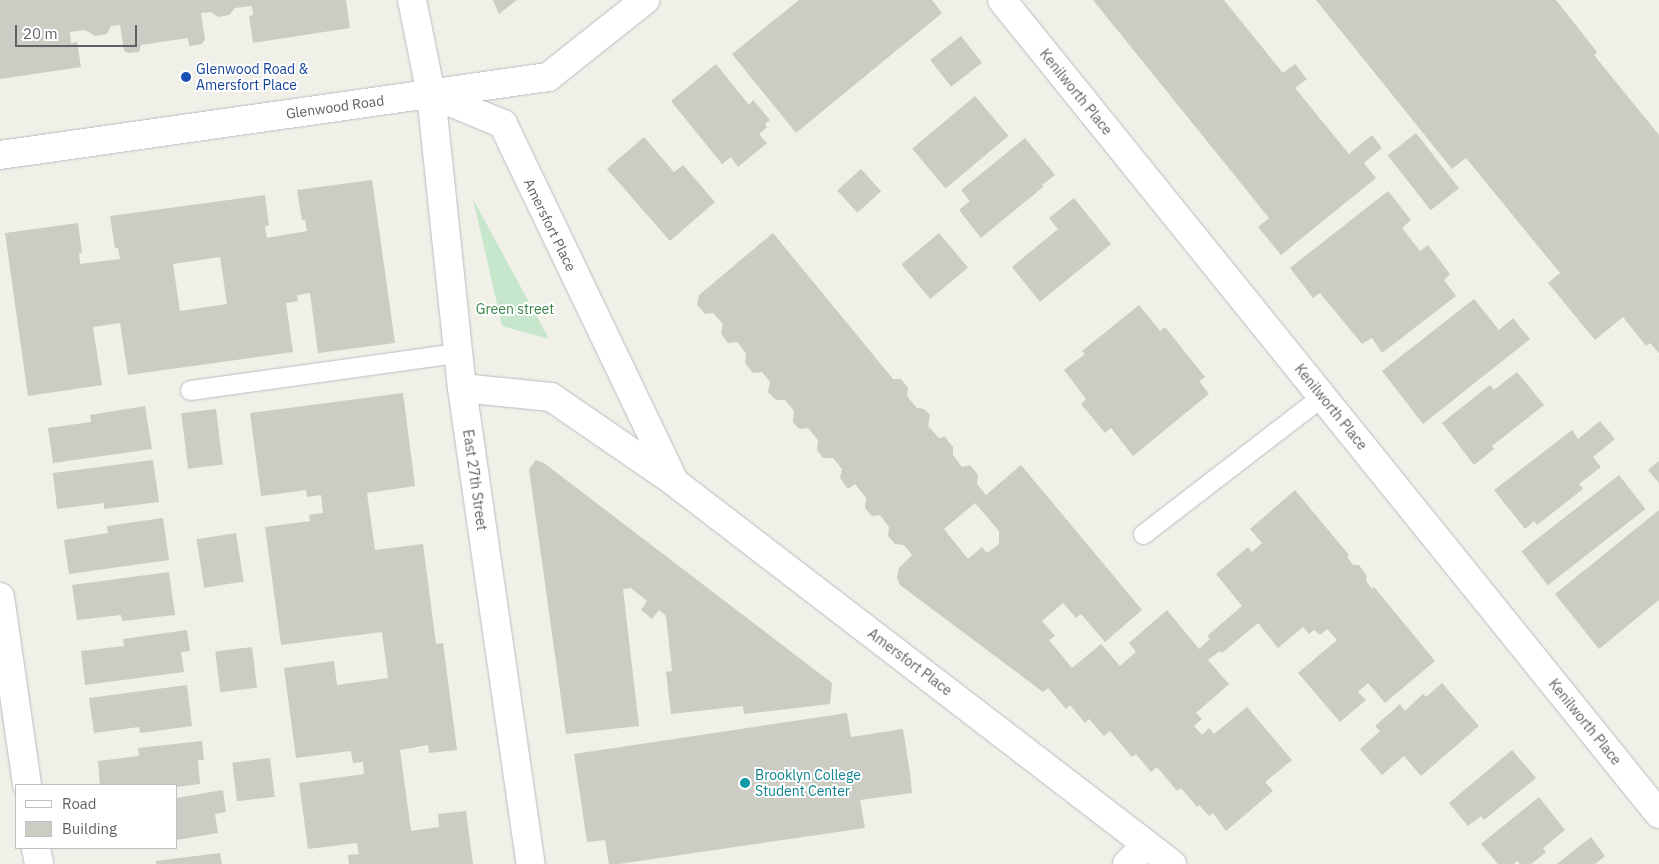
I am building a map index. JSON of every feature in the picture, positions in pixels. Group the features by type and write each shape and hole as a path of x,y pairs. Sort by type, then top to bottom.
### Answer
{"street":[{"path":"412,0 431,94"},
{"name":"Glenwood Road","path":"0,155 548,77 644,0"},
{"name":"Kenilworth Place","path":"1002,0 1659,814"},
{"name":"East 27th Street","path":"431,94 462,388 531,864"},
{"name":"Amersfort Place","path":"431,94 502,124 673,481"},
{"name":"Amersfort Place","path":"462,388 551,397 673,481 1172,864"},
{"path":"0,597 27,784"},
{"path":"1127,864 1146,845"},
{"path":"36,849 39,864"}],"lane":[{"path":"190,390 458,353"},
{"path":"1143,534 1322,396"}],"green space":[{"name":"Green street","path":"473,199 549,339 502,326"}],"building":[{"path":"0,0 346,0 350,28 253,43 249,16 253,15 252,6 235,8 229,15 218,17 211,12 201,13 205,39 202,44 189,46 188,38 141,45 139,52 128,53 124,51 120,25 111,26 107,34 95,36 85,30 70,32 71,43 77,42 81,67 0,79"},
{"path":"493,0 517,0 499,14"},
{"path":"799,0 932,0 942,13 796,133 732,54"},
{"path":"1093,0 1224,0 1283,73 1295,64 1307,79 1295,88 1349,154 1372,135 1382,148 1364,163 1376,178 1281,255 1258,227 1269,218"},
{"path":"1316,0 1556,0 1597,52 1594,55 1659,135 1659,353 1650,343 1646,346 1623,317 1595,340 1548,283 1560,273 1466,158 1452,169"},
{"path":"961,36 982,63 951,87 930,60"},
{"path":"716,64 749,105 753,100 770,120 765,124 767,127 759,134 767,143 738,167 731,157 722,164 671,101"},
{"path":"975,96 1008,136 946,189 912,149"},
{"path":"1416,133 1459,188 1431,210 1388,155"},
{"path":"644,137 674,172 683,165 715,202 670,241 607,169"},
{"path":"1025,138 1055,175 981,238 959,210 970,201 961,190"},
{"path":"861,169 881,191 857,213 837,190"},
{"path":"372,180 395,343 318,353 310,293 297,295 298,301 286,303 293,352 128,375 120,323 93,327 102,385 28,396 5,233 78,223 82,253 79,253 80,264 120,259 118,248 115,248 110,216 265,195 269,225 265,226 267,238 307,231 305,220 302,220 297,190","holes":["220,257 227,304 180,311 173,264"]},
{"path":"1388,191 1411,220 1402,228 1420,251 1428,245 1450,274 1444,280 1456,296 1382,353 1372,338 1362,344 1320,293 1313,298 1290,268"},
{"path":"1074,198 1111,244 1040,302 1012,267 1058,229 1049,218"},
{"path":"773,233 893,379 901,379 908,388 907,396 917,408 924,409 930,415 928,426 939,438 945,437 953,447 953,455 962,467 970,465 978,475 977,484 986,495 1021,465 1142,610 1105,642 1081,614 1076,618 1063,603 1042,621 1055,636 1049,640 1072,668 1101,644 1120,666 1136,652 1129,643 1167,610 1199,649 1210,639 1207,636 1242,606 1216,574 1248,547 1252,552 1262,543 1250,529 1295,490 1349,555 1347,557 1353,565 1359,565 1367,576 1366,581 1372,589 1374,587 1435,661 1385,703 1368,683 1358,692 1366,700 1340,722 1298,673 1337,640 1327,629 1320,635 1314,630 1309,634 1303,627 1278,648 1258,623 1222,653 1220,651 1208,660 1229,684 1196,713 1202,719 1194,726 1202,735 1209,728 1214,734 1247,707 1292,760 1265,782 1273,791 1226,831 1213,813 1209,816 1199,805 1197,807 1181,788 1177,791 1157,767 1151,772 1136,754 1132,757 1110,731 1104,736 1089,719 1085,723 1070,705 1066,709 1048,688 1043,692 900,585 897,578 899,568 912,555 904,545 895,544 888,536 889,527 880,515 872,516 865,508 866,498 855,484 848,489 840,478 842,469 833,458 823,458 817,450 818,440 808,428 799,429 793,422 794,411 785,400 776,400 768,392 770,382 762,372 753,373 745,363 746,353 737,342 728,343 721,334 723,324 713,313 705,314 697,305 699,295","holes":["975,503 999,531 999,544 987,553 982,547 968,559 944,529"]},
{"path":"939,233 968,267 930,299 901,264"},
{"path":"1474,299 1499,330 1513,318 1530,339 1423,424 1382,371"},
{"path":"1139,305 1160,331 1165,327 1205,377 1199,381 1209,394 1133,456 1111,428 1105,433 1081,404 1086,399 1064,370 1085,354 1082,351"},
{"path":"1517,372 1544,405 1492,446 1494,449 1474,465 1442,423 1490,385 1494,390"},
{"path":"403,393 415,486 367,493 375,550 423,544 436,644 443,643 457,750 429,753 428,745 400,750 411,831 439,827 438,814 466,811 473,864 349,864 348,855 359,854 357,843 308,849 299,783 364,774 363,762 353,763 351,751 296,758 284,668 334,661 337,685 388,678 382,632 281,645 265,527 310,521 309,515 323,513 321,495 307,497 306,490 261,496 250,413"},
{"path":"145,406 152,449 53,463 48,428 91,422 90,415"},
{"path":"216,409 223,465 188,469 181,413"},
{"path":"1600,421 1615,439 1593,457 1601,467 1579,484 1583,489 1537,525 1534,521 1525,529 1494,490 1572,430 1578,439"},
{"path":"153,460 159,502 104,509 104,503 57,509 53,473"},
{"path":"536,460 544,463 832,683 830,704 744,714 743,706 671,714 666,672 672,671 666,616 659,610 652,619 641,610 647,601 631,588 623,589 639,726 566,734 529,469"},
{"path":"1659,461 1659,483 1648,470"},
{"path":"1619,475 1645,509 1548,585 1521,551"},
{"path":"1659,510 1659,600 1599,649 1555,594"},
{"path":"163,518 169,560 69,574 64,540 108,533 107,526"},
{"path":"236,533 244,581 204,588 196,539"},
{"path":"169,572 175,615 122,621 121,615 77,620 72,585"},
{"path":"187,630 190,651 181,652 184,672 85,685 81,651 124,646 123,639"},
{"path":"252,647 257,688 220,692 215,652"},
{"path":"1442,683 1479,726 1421,776 1404,756 1382,775 1360,749 1380,731 1375,726 1400,704 1405,711 1423,694 1426,697"},
{"path":"187,685 192,726 140,733 139,727 94,733 89,698"},
{"name":"Brooklyn College Student Center","path":"847,713 851,737 903,729 910,773 912,793 860,800 865,828 619,864 609,864 605,840 587,842 574,754"},
{"path":"202,741 204,760 198,760 200,784 178,787 178,784 100,784 98,761 139,756 138,748"},
{"path":"1512,750 1536,778 1484,820 1481,816 1468,826 1449,803"},
{"path":"270,758 275,797 237,801 232,763"},
{"path":"223,790 226,812 215,814 218,833 178,840 178,798"},
{"path":"1539,797 1565,830 1543,848 1546,852 1531,864 1520,864 1517,861 1514,864 1498,864 1481,844"},
{"path":"1591,837 1605,856 1595,864 1557,864"},
{"path":"220,853 222,864 156,864 156,861"}],"place":[{"name":"Glenwood Road & Amersfort Place","path":"186,77"},
{"name":"Brooklyn College Student Center","path":"745,783"}]}
